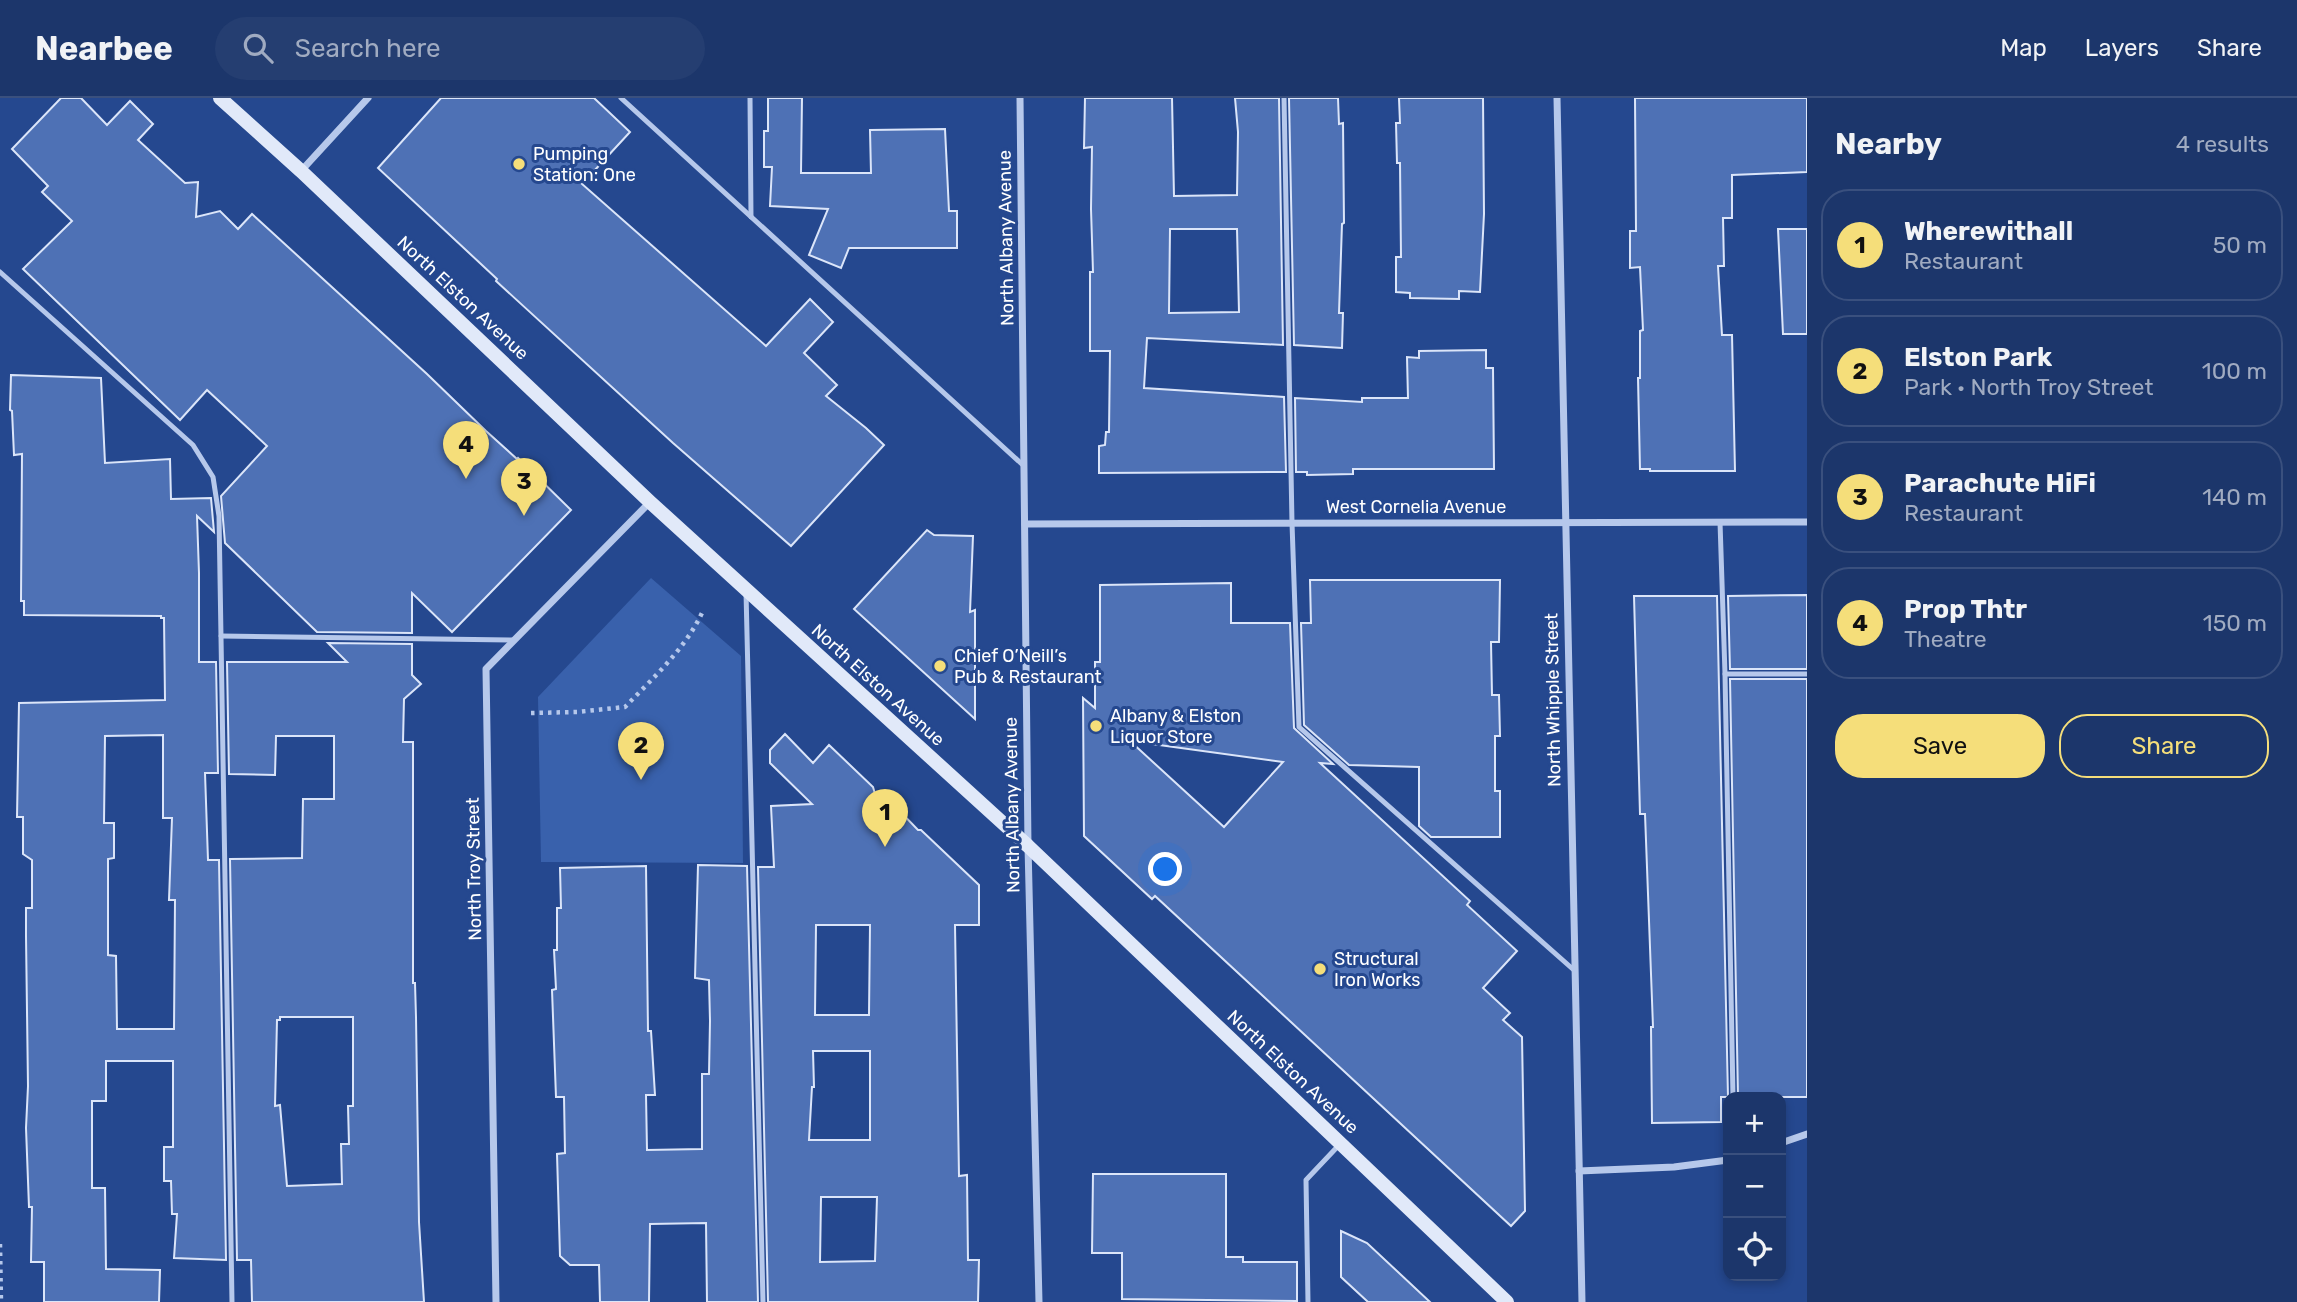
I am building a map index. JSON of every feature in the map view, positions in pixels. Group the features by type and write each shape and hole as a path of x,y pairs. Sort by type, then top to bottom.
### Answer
{"main road":[{"name":"North Elston Avenue","path":"220,98 301,171 650,502 1028,846 1507,1302"}],"street":[{"path":"301,171 368,98"},
{"name":"North Albany Avenue","path":"1020,98 1028,846 1038,1302"},
{"name":"North Whipple Street","path":"1557,98 1582,1302"},
{"name":"North Troy Street","path":"496,1302 486,669 650,502"},
{"name":"West Cornelia Avenue","path":"1025,524 1807,522"},
{"path":"1786,1141 1807,1134"},
{"path":"1579,1171 1674,1167 1723,1161"}],"lane":[{"path":"621,98 1024,466"},
{"path":"750,98 751,218"},
{"path":"1284,98 1298,727 1575,971"},
{"path":"0,272 193,445 214,477 219,516 232,1302"},
{"path":"1720,522 1733,1092"},
{"path":"746,589 764,1302"},
{"path":"221,636 514,640"},
{"path":"1725,674 1807,674"},
{"path":"1308,1302 1306,1180 1341,1144"}],"path":[{"path":"531,713 625,707 682,645 702,613"},
{"path":"0,1244 1,1302"}],"shaded area":[{"path":"651,578 741,656 743,863 541,862 538,697"}],"building":[{"path":"61,98 81,98 107,125 130,101 153,124 138,140 185,183 198,182 196,217 220,211 238,229 252,214 571,510 452,632 412,593 412,633 317,632 225,543 221,496 267,446 207,390 180,420 23,269 72,221 42,192 48,186 12,149"},
{"path":"441,98 594,98 630,132 582,184 766,346 810,299 833,322 804,353 837,385 826,396 884,445 791,546 673,443 496,281 497,279 378,168"},
{"path":"768,98 802,98 801,173 871,173 870,130 945,129 949,211 957,211 957,248 849,248 841,268 809,255 828,209 770,206 772,167 764,167"},
{"path":"1085,98 1172,98 1174,196 1237,195 1238,132 1235,98 1279,98 1283,345 1147,338 1144,388 1284,397 1286,472 1099,473 1099,446 1105,445 1106,432 1109,432 1110,351 1090,351 1090,272 1093,272 1092,147 1084,148","holes":["1170,229 1237,229 1239,312 1169,313"]},
{"path":"1289,98 1338,98 1339,124 1343,123 1344,223 1339,313 1343,313 1342,348 1294,345"},
{"path":"1399,98 1483,98 1484,214 1480,292 1459,291 1459,299 1410,298 1410,293 1396,292 1396,257 1401,257 1400,163 1397,163 1396,123 1400,123"},
{"path":"1635,98 1807,98 1807,172 1732,175 1732,218 1723,218 1724,266 1718,266 1722,335 1732,335 1735,471 1640,469 1638,378 1640,331 1643,330 1640,267 1630,268 1630,231 1636,231"},
{"path":"1778,229 1807,229 1807,334 1783,334"},
{"path":"1486,350 1486,368 1493,368 1494,469 1353,469 1353,474 1307,475 1307,472 1296,472 1295,398 1362,402 1362,398 1408,398 1407,357 1419,358 1419,351"},
{"path":"11,375 101,378 105,463 170,459 171,499 211,498 214,532 197,516 199,662 216,662 218,773 205,773 208,860 219,860 226,1260 174,1258 177,1214 172,1214 171,1181 164,1181 164,1147 173,1147 173,1061 106,1061 106,1101 92,1101 92,1188 105,1188 106,1269 160,1270 159,1302 44,1302 44,1262 31,1262 32,1207 29,1207 26,1128 26,908 32,908 32,860 23,854 23,817 17,817 19,703 165,700 164,618 24,615 24,601 21,601 22,454 14,455 10,410","holes":["163,735 163,818 172,818 169,900 175,900 174,1029 117,1029 116,956 108,955 108,859 114,858 114,823 104,823 105,736"]},
{"path":"927,530 934,535 973,536 970,612 975,610 975,719 854,609"},
{"path":"1310,580 1500,580 1499,642 1491,642 1492,695 1499,695 1500,736 1495,736 1495,791 1500,791 1500,837 1431,837 1419,826 1419,767 1349,765 1304,725 1301,623 1311,623"},
{"name":"Structural Iron Works","path":"1231,583 1231,623 1290,623 1294,728 1333,764 1320,763 1470,901 1467,905 1517,951 1483,988 1510,1013 1503,1020 1522,1037 1525,1211 1511,1226 1155,896 1152,899 1084,836 1083,698 1095,708 1095,662 1100,662 1100,585","holes":["1130,741 1283,762 1224,827"]},
{"path":"1807,595 1807,669 1730,669 1728,596"},
{"path":"1634,596 1717,596 1728,1092 1723,1092 1721,1097 1721,1122 1652,1123 1653,1027 1645,814 1640,814"},
{"path":"328,643 412,644 412,675 421,684 404,699 403,742 413,742 413,983 416,1017 419,1222 424,1302 252,1302 251,1260 237,1260 230,859 302,858 303,799 334,799 334,736 276,736 275,775 229,774 227,662 347,662","holes":["280,1017 353,1017 353,1106 348,1106 349,1144 341,1144 342,1184 287,1186 280,1105 275,1106 277,1020 280,1020"]},
{"path":"1730,679 1807,679 1807,1097 1786,1097 1786,1092 1738,1092"},
{"path":"785,734 813,763 829,745 873,787 878,804 893,804 979,885 979,925 955,925 959,1176 967,1175 968,1260 979,1260 978,1302 768,1302 758,867 774,867 771,806 812,804 770,763 770,750","holes":["816,925 870,925 869,1015 815,1015","813,1051 870,1051 870,1140 809,1140 814,1087","821,1197 877,1197 875,1261 820,1262"]},
{"path":"698,865 747,866 758,1302 707,1302 706,1223 650,1224 649,1302 600,1302 599,1265 570,1265 560,1256 557,1154 565,1153 564,1097 556,1097 552,990 556,989 554,950 557,950 557,908 561,908 560,868 646,866 648,1031 651,1031 655,1095 646,1095 647,1150 702,1149 702,1074 709,1074 710,1021 709,980 695,978"},
{"path":"1093,1174 1226,1174 1226,1257 1243,1257 1243,1262 1297,1262 1297,1301 1122,1299 1122,1253 1092,1253"},
{"path":"1341,1231 1367,1243 1430,1302 1368,1302 1341,1277"}],"place":[{"name":"Pumping Station: One","path":"519,164"},
{"name":"Prop Thtr","path":"466,479"},
{"name":"Parachute HiFi","path":"524,516"},
{"name":"Chief O’Neill’s Pub & Restaurant","path":"940,666"},
{"name":"Albany & Elston Liquor Store","path":"1096,726"},
{"name":"Elston Park","path":"641,780"},
{"name":"Wherewithall","path":"885,847"},
{"name":"Structural Iron Works","path":"1320,969"}]}
